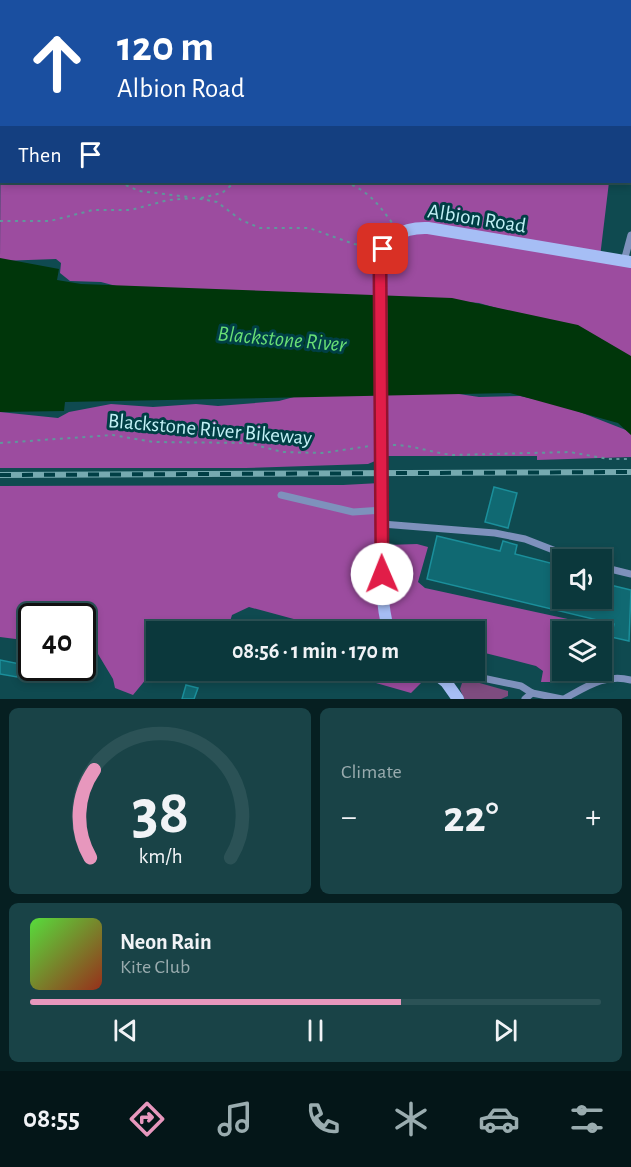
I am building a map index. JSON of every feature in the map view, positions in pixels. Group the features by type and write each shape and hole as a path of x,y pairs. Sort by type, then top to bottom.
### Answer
{"street":[{"name":"Albion Road","path":"383,249 399,233 413,228 428,228 627,261"},
{"path":"383,249 380,276 381,415 379,446 382,595 387,621"},
{"path":"446,682 458,699"}],"lane":[{"path":"627,261 631,235"},
{"path":"281,495 353,512 382,510"},
{"path":"382,524 495,533 525,539 552,550"},
{"path":"612,569 631,574"},
{"path":"446,682 456,677 473,676 521,686 532,693 563,699 610,677 631,680"},
{"path":"525,699 532,693"}],"path":[{"path":"121,183 139,191 217,202 241,220 260,228 309,228 354,244 383,249"},
{"path":"0,221 50,221 93,210 131,210 168,200 208,198 222,193 234,183"},
{"path":"348,183 359,187 373,197 399,233"},
{"name":"Blackstone River Bikeway","path":"0,443 113,435 153,441 248,443 282,452 322,453 347,448 411,445 435,453 453,455 570,452 608,459 631,459"}],"shaded area":[{"path":"0,183 609,183 600,257 631,264 631,363 582,332 479,303 419,298 139,292 101,282 70,281 60,273 61,263 56,259 0,261"},
{"path":"439,391 479,397 520,396 562,405 631,432 631,457 537,460 537,456 387,456 368,464 245,468 0,468 0,412 58,418 69,412 111,404 153,407 196,404 218,406 279,401 305,394"},
{"path":"380,483 386,545 417,544 428,547 418,582 425,588 577,621 552,621 552,681 563,681 541,682 543,671 536,666 485,653 485,621 301,621 249,607 232,615 230,621 146,621 146,679 133,695 115,688 113,679 96,654 96,603 18,603 18,639 0,637 0,486"},
{"path":"369,681 423,681 411,693"},
{"path":"463,681 473,681 508,691 508,696 501,699 464,699 460,689"}],"water":[{"name":"Blackstone River","path":"0,258 59,269 57,280 81,284 452,298 578,325 631,356 631,435 618,423 510,393 65,402 64,411 0,412"}],"building":[{"path":"494,487 517,493 508,528 485,522"},
{"path":"437,536 500,551 503,541 517,545 515,554 552,563 552,609 612,609 612,585 631,590 629,641 612,637 614,624 612,621 602,621 427,579"},
{"path":"0,660 18,664 17,677 0,674"},
{"path":"186,685 198,688 194,699 182,699"}],"railway":[{"path":"0,475 631,472"}],"route":[{"path":"382,574 379,446 381,415 380,257 383,249"}]}
